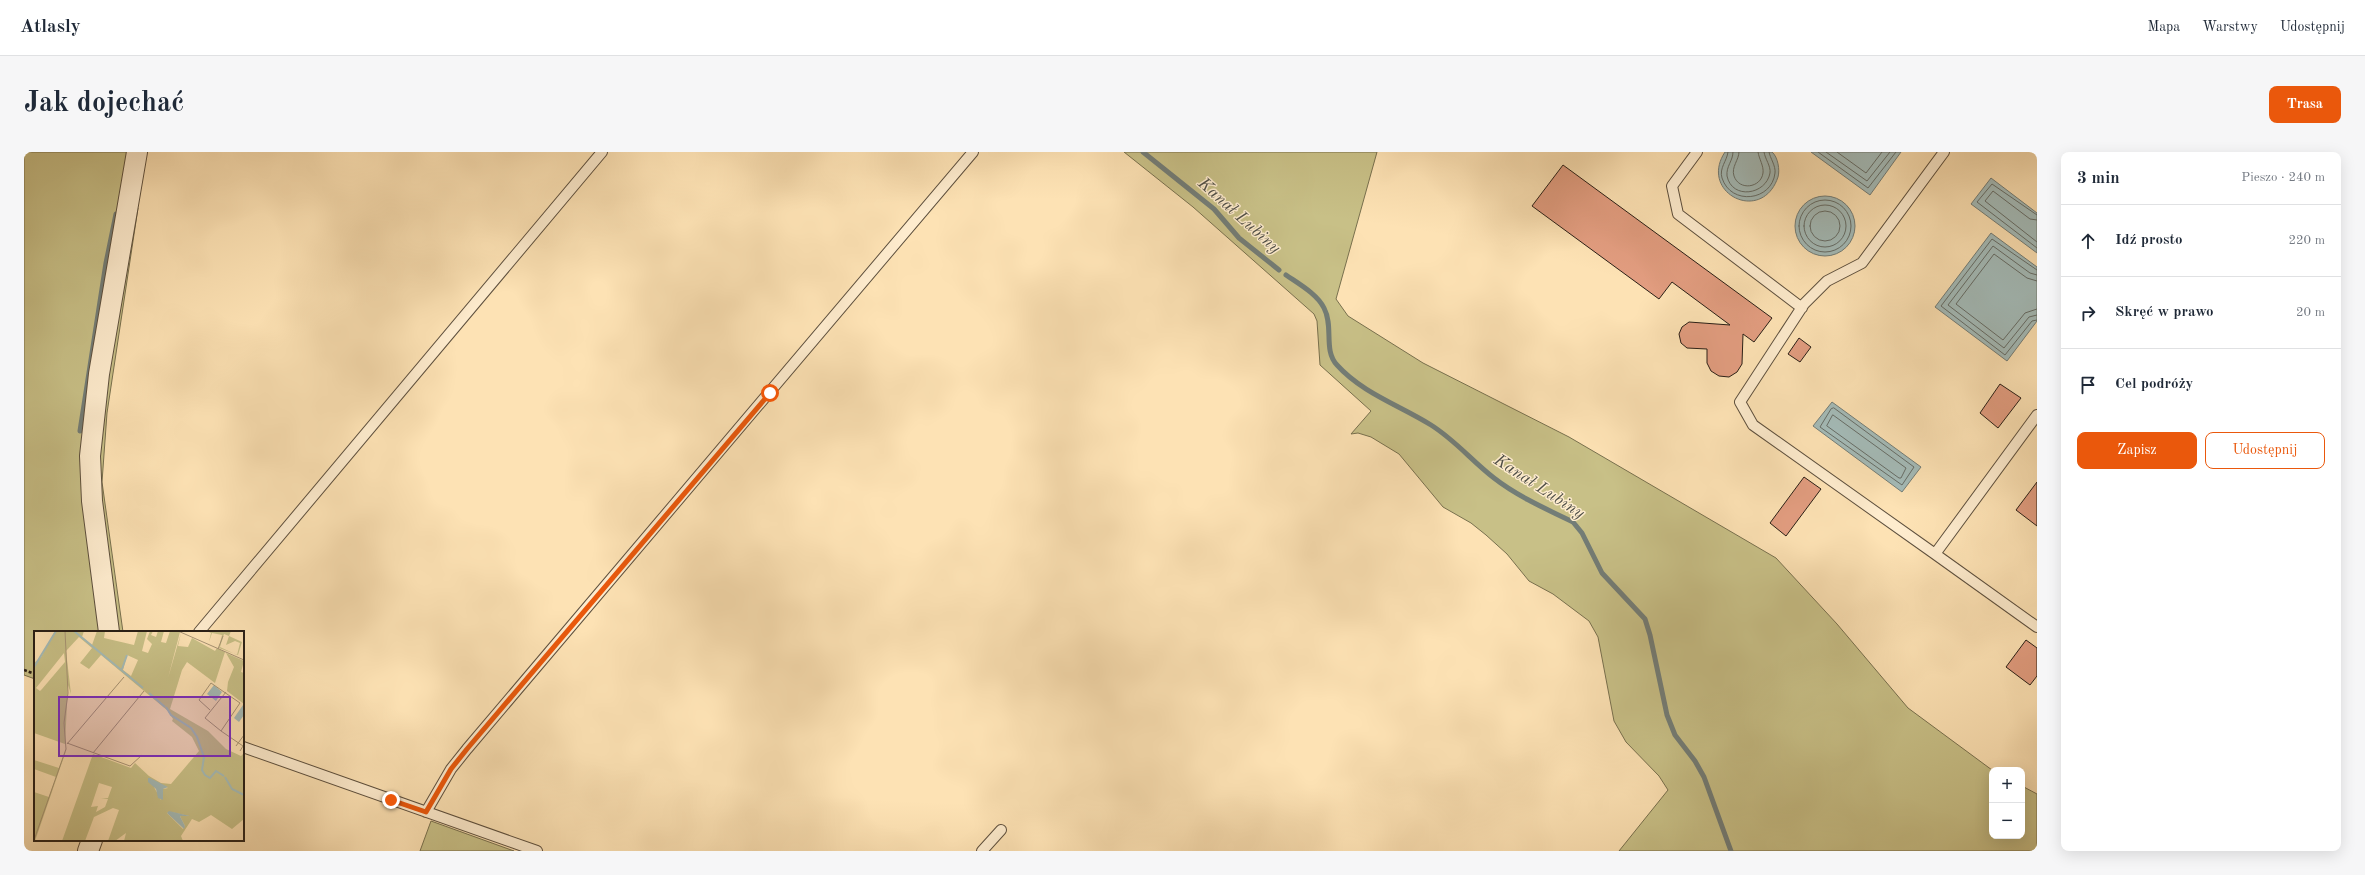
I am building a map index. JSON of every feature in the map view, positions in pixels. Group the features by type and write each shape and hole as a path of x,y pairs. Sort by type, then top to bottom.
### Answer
{"street":[{"path":"110,631 92,501 90,456 98,380 137,152"},
{"path":"88,851 92,841"}],"lane":[{"path":"200,631 602,152"},
{"path":"426,812 451,769 467,749 973,152"},
{"path":"1697,152 1672,186 1678,214 1802,308"},
{"path":"1944,152 1862,263 1827,281 1802,308 1740,402 1753,425 2037,627"},
{"path":"1935,554 2037,414"},
{"path":"244,747 537,851"},
{"path":"982,851 1001,830"}],"path":[{"path":"24,670 34,674"}],"shaded area":[{"path":"24,152 133,152 92,391 106,631 34,631 34,679 24,675"},
{"path":"1124,152 1377,152 1336,299 1348,316 1423,363 1569,437 1776,558 1837,624 1908,708 1989,768 1989,839 2025,839 2025,788 2037,794 2037,851 1619,851 1668,790 1659,776 1626,742 1614,721 1598,637 1589,621 1553,594 1529,581 1507,554 1486,535 1471,523 1443,507 1399,454 1371,437 1358,433 1351,434 1371,411 1320,365 1317,321 1314,314 1193,207"},
{"path":"138,208 107,413 102,482 123,631 114,631 93,472 131,211"},
{"path":"431,821 514,851 420,851"}],"water":[{"path":"1725,152 1772,152 1777,160 1779,171 1778,177 1770,191 1759,199 1747,201 1735,198 1726,191 1720,180 1719,167"},
{"path":"1811,152 1901,152 1870,195"},
{"path":"1991,178 2037,213 2037,253 1971,204"},
{"path":"1819,196 1831,196 1842,201 1850,209 1855,220 1853,238 1842,251 1831,256 1819,256 1808,251 1800,243 1795,232 1795,220 1800,209 1808,201"},
{"path":"1991,233 2037,267 2037,321 2007,361 1935,307"},
{"path":"1832,402 1921,467 1902,492 1813,426"}],"building":[{"path":"1563,165 1772,318 1754,342 1743,334 1742,364 1737,372 1729,377 1719,376 1711,371 1707,363 1707,349 1687,348 1681,343 1679,334 1682,327 1689,322 1730,325 1672,282 1659,299 1532,206"},
{"path":"1799,338 1811,347 1800,362 1788,354"},
{"path":"2000,384 2021,398 1998,428 1980,413"},
{"path":"1804,477 1821,489 1786,536 1770,523"},
{"path":"2037,482 2037,526 2016,510"},
{"path":"2026,640 2037,648 2037,676 2030,685 2006,667"}],"waterway":[{"name":"Kanał Lubiny","path":"1143,152 1214,209 1239,238 1279,270"},
{"path":"80,431 106,263 116,214"},
{"name":"Kanał Lubiny","path":"1286,275 1302,286 1321,303 1327,315 1330,352 1337,365 1347,375 1358,384 1440,431 1503,485 1532,502 1573,522 1582,533 1602,573 1645,619 1650,635 1667,715 1675,735 1695,761 1704,777 1731,851"}],"route":[{"path":"391,800 426,812 451,769 467,749 770,393"}]}
